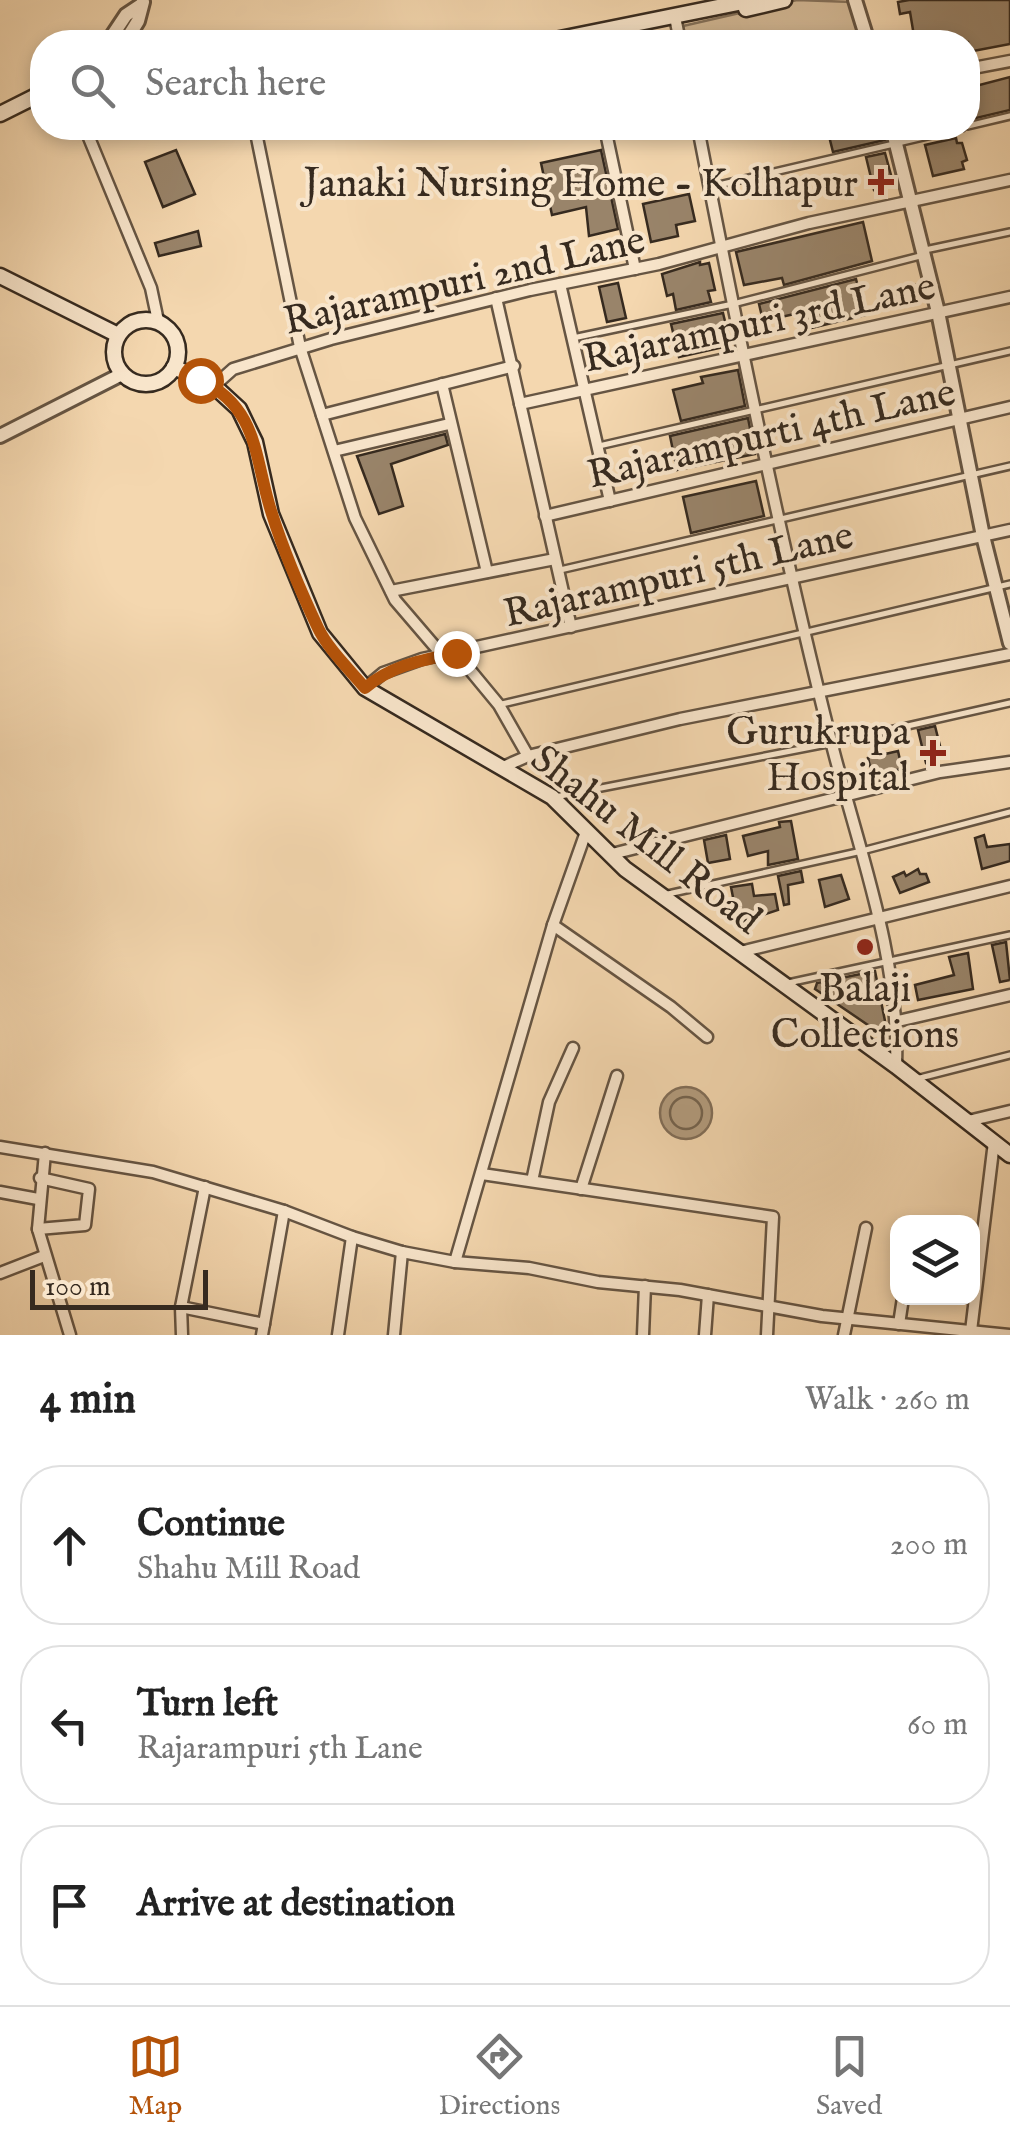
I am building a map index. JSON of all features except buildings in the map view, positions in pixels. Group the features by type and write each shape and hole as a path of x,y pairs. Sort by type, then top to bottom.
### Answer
{"main road":[{"path":"640,30 753,0"},
{"path":"620,30 784,0"},
{"path":"0,114 30,98"},
{"path":"0,276 118,335"},
{"path":"158,321 173,334 177,344 174,367 152,384 141,384 122,374 113,356 118,335 134,322 158,321"},
{"path":"174,367 214,386"},
{"name":"Shahu Mill Road","path":"214,386 239,408 255,442 271,514 320,632 365,688 552,797 625,869 896,1066 1010,1155"}],"street":[{"path":"855,0 864,30"},
{"path":"116,30 142,2"},
{"path":"132,30 142,2"},
{"path":"676,21 678,30"},
{"path":"980,67 1010,61"},
{"path":"90,140 151,288 158,321"},
{"path":"257,140 300,347 356,518 391,591 443,656"},
{"path":"607,140 635,268"},
{"path":"700,140 780,520 878,918 898,1020 896,1066"},
{"path":"895,140 950,365 983,536 1003,586 1010,643"},
{"path":"911,202 1010,180"},
{"name":"Rajarampuri 2nd Lane","path":"214,386 233,368 300,347 809,223 911,202"},
{"path":"560,284 610,501"},
{"name":"Rajarampuri 3rd Lane","path":"520,404 1010,297"},
{"path":"496,298 570,627"},
{"path":"322,416 514,366"},
{"path":"0,436 122,374"},
{"path":"442,384 487,572"},
{"name":"Rajarampurti 4th Lane","path":"546,516 1010,407"},
{"path":"334,451 449,424"},
{"name":"Rajarampuri 5th Lane","path":"365,688 383,673 443,656 1010,530"},
{"path":"391,591 487,572 556,565"},
{"path":"456,653 499,705 528,756"},
{"path":"504,767 528,756 680,720 1010,654"},
{"path":"612,854 940,772 1010,762"},
{"path":"456,1262 553,925 586,832"},
{"path":"740,952 1010,886"},
{"path":"553,925 671,1007 707,1037"},
{"path":"898,1020 1010,995"},
{"path":"532,1182 549,1102 573,1048"},
{"path":"581,1189 618,1076"},
{"path":"968,1121 1010,1111"},
{"path":"971,1331 994,1142"},
{"path":"0,1147 153,1172 402,1252 846,1318 1009,1335"},
{"path":"44,1153 38,1228 70,1335"},
{"path":"482,1174 774,1217 766,1335"},
{"path":"38,1228 85,1225 90,1202 89,1190 40,1178"},
{"path":"182,1335 182,1307 204,1187"},
{"path":"0,1192 38,1199"},
{"path":"182,1307 263,1330 284,1211"},
{"path":"844,1335 866,1228"},
{"path":"338,1335 352,1237"},
{"path":"394,1335 402,1252"},
{"path":"0,1273 44,1256"},
{"path":"642,1335 646,1286"},
{"path":"706,1335 708,1295"},
{"path":"900,1324 902,1305"}],"lane":[{"path":"980,123 1010,116"},
{"path":"710,187 912,140"},
{"path":"573,338 733,304 1010,232"},
{"path":"597,446 1010,351"},
{"path":"556,565 780,520 1010,466"},
{"path":"499,705 1003,586"},
{"path":"552,797 832,743 1010,703"},
{"path":"662,896 862,851 1010,812"},
{"path":"784,984 1010,934"},
{"path":"913,1080 1010,1054"}],"shaded area":[{"path":"797,0 852,2 860,30 684,30 683,26"}],"water":[{"path":"686,1087 705,1094 712,1113 705,1132 686,1139 667,1132 660,1113 667,1094"}],"place":[{"name":"Janaki Nursing Home - Kolhapur","path":"881,182"},
{"name":"Gurukrupa Hospital","path":"933,753"},
{"name":"Balaji Collections","path":"865,947"}],"route":[{"path":"200,380 214,386 239,408 255,442 271,514 320,632 365,688 383,673 422,659 456,653"}]}
